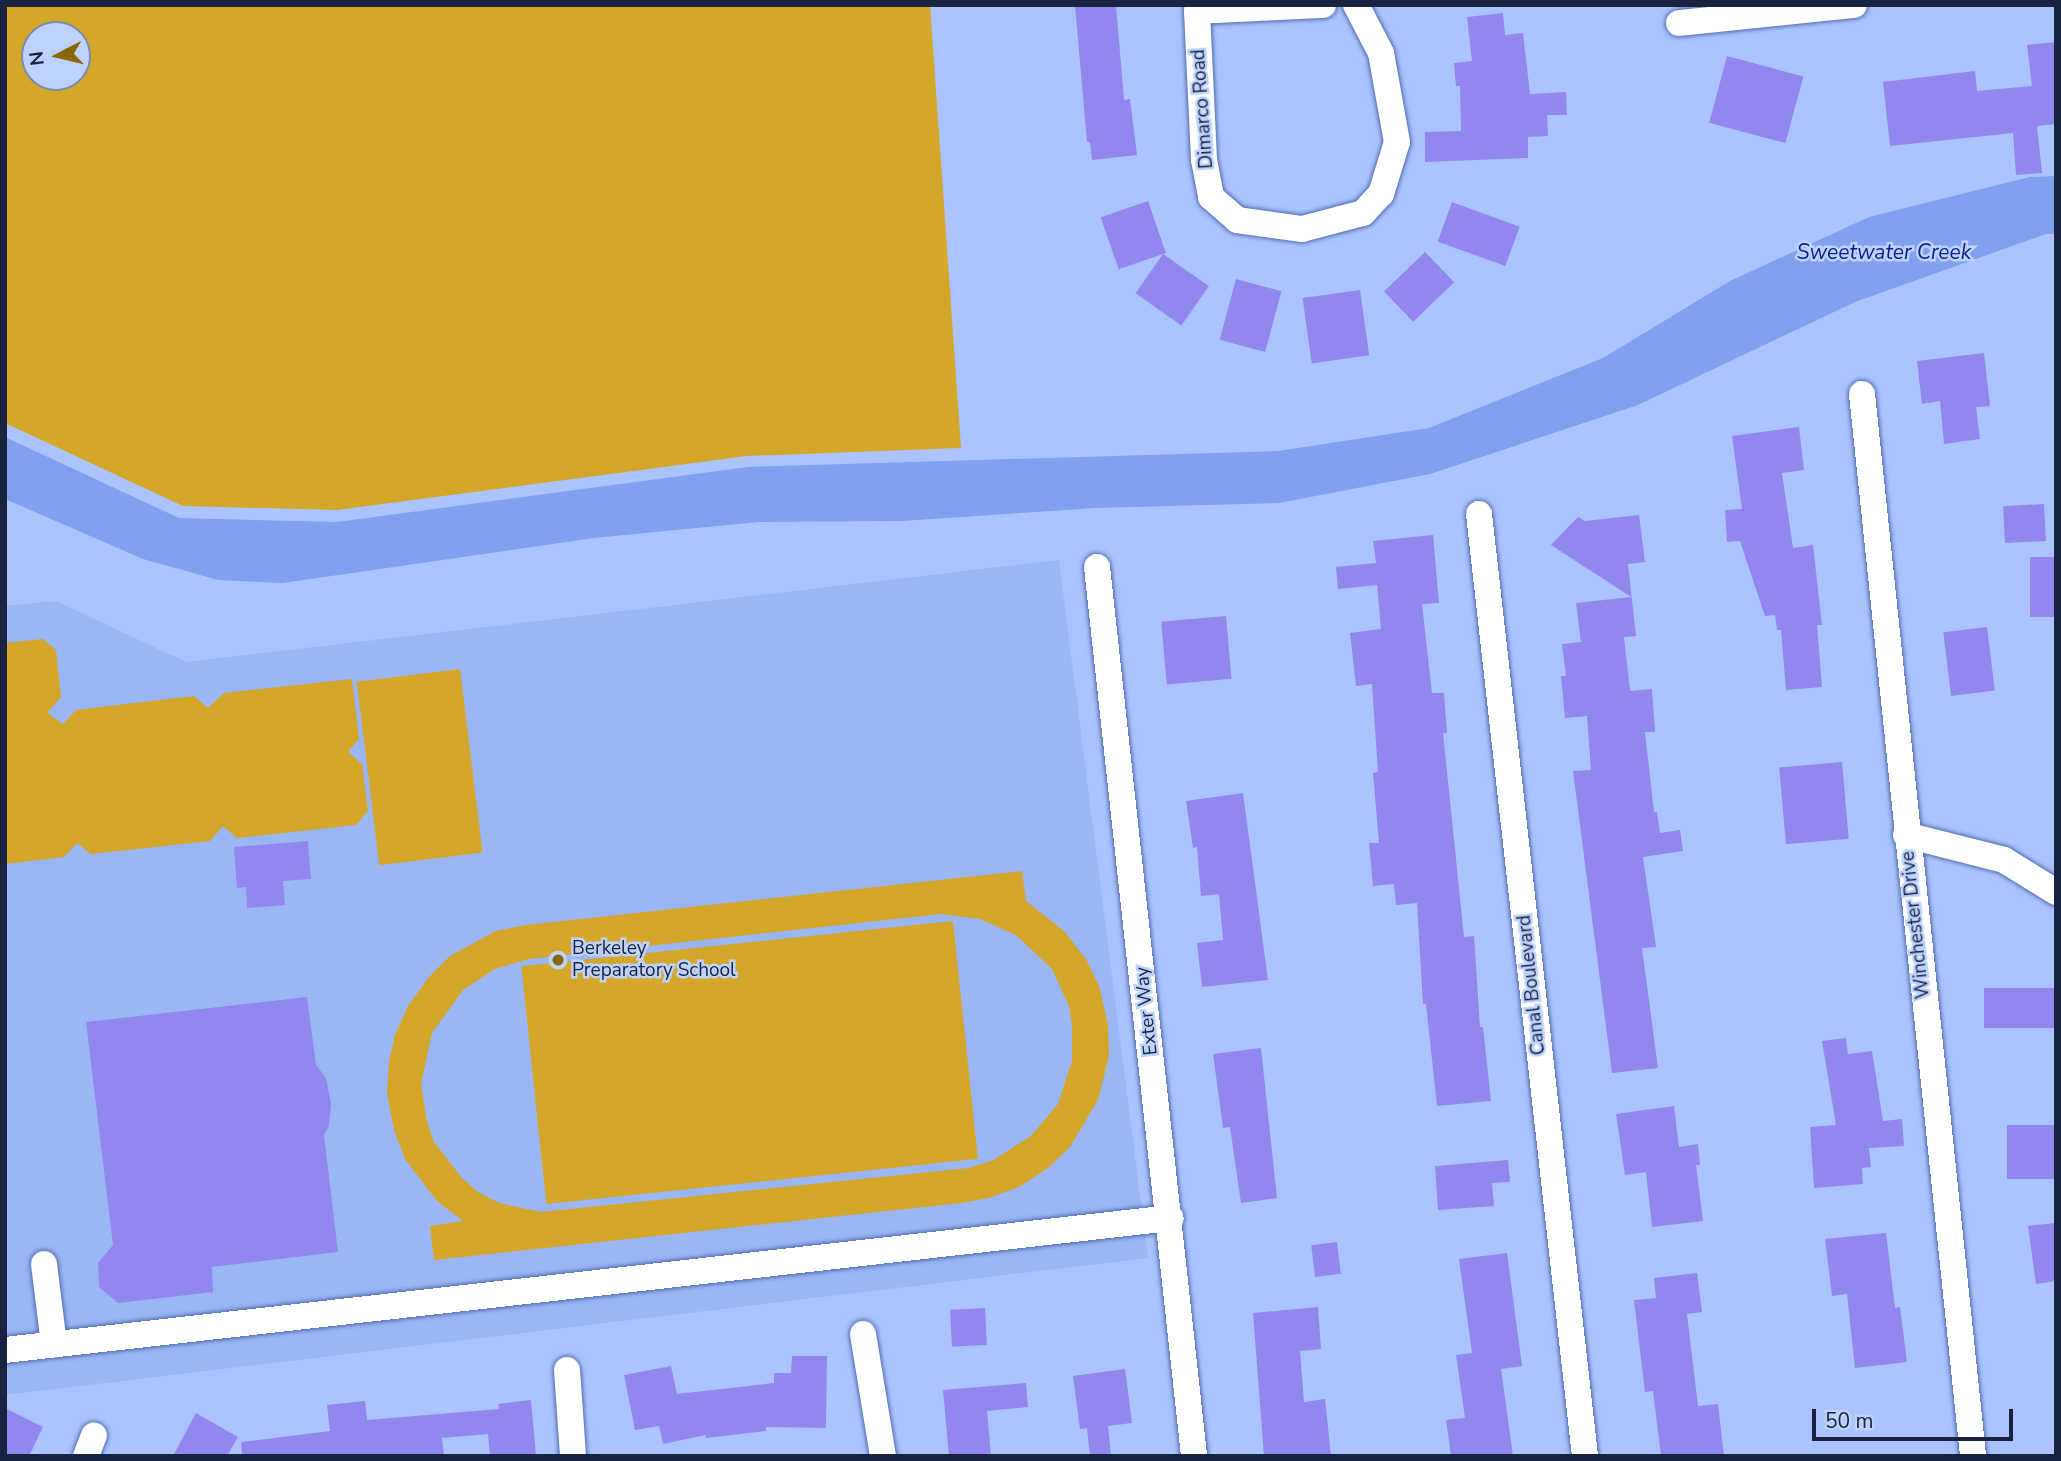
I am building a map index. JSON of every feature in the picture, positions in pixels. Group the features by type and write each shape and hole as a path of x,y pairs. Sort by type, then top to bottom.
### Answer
{"street":[{"name":"Dimarco Road","path":"1323,5 1197,8 1204,160 1212,197 1237,220 1302,229 1363,213 1381,194 1397,142 1381,53 1356,5"},
{"path":"1679,23 1844,6"},
{"name":"Winchester Drive","path":"1862,394 1973,1456"},
{"name":"Canal Boulevard","path":"1479,514 1585,1456"},
{"name":"Exter Way","path":"1097,567 1171,1218 1194,1456"},
{"path":"1906,835 2004,860 2056,891"},
{"path":"5,1350 1171,1218"},
{"path":"44,1264 54,1344"},
{"path":"863,1334 883,1456"},
{"path":"567,1370 573,1456"}],"shaded area":[{"path":"5,5 930,5 961,448 747,456 337,510 183,506 5,423"},
{"name":"Berkeley Preparatory School","path":"1059,560 1148,1258 5,1395 5,606 56,601 186,662"},
{"path":"43,639 56,650 61,697 47,713 63,724 76,710 194,696 208,708 224,693 352,679 359,739 348,752 362,764 368,811 356,825 237,838 223,826 210,841 91,854 77,843 64,857 5,864 5,643"},
{"path":"460,669 483,853 379,865 357,682"},
{"path":"1022,871 1026,901 1064,931 1086,959 1099,986 1108,1024 1109,1056 1098,1100 1070,1147 1048,1168 1019,1187 989,1198 434,1260 430,1226 463,1221 437,1201 405,1159 394,1130 387,1093 389,1062 395,1035 408,1006 428,978 450,956 496,931 526,925","holes":["941,914 980,919 1016,935 1052,969 1069,1006 1072,1025 1072,1061 1058,1104 1031,1136 992,1161 968,1168 541,1212 499,1203 478,1192 462,1178 434,1142 427,1122 421,1084 432,1033 463,990 495,969 529,959"]},
{"path":"953,921 978,1159 546,1204 521,966"}],"water":[{"name":"Sweetwater Creek","path":"2056,176 2056,234 2046,234 1855,302 1638,405 1430,474 1279,503 1095,508 902,521 758,522 594,538 283,583 218,580 143,559 5,499 5,437 179,518 337,522 748,467 1278,451 1429,428 1603,358 1730,281 1869,217 2030,177"}],"building":[{"path":"1075,5 1116,5 1124,100 1130,99 1137,155 1092,160 1090,142 1087,142"},
{"path":"1503,13 1505,35 1523,33 1530,94 1566,92 1567,115 1547,115 1548,136 1528,137 1528,158 1425,162 1425,132 1461,131 1460,86 1456,86 1454,63 1472,61 1467,17"},
{"path":"2056,42 2056,124 2037,126 2042,173 2016,175 2013,133 1890,146 1883,82 1975,71 1977,91 2032,86 2027,45"},
{"path":"1727,56 1803,76 1785,143 1709,123"},
{"path":"1148,201 1166,253 1119,269 1101,217"},
{"path":"1452,202 1520,227 1505,266 1438,241"},
{"path":"1425,252 1454,282 1413,322 1384,292"},
{"path":"1163,254 1209,286 1181,325 1135,293"},
{"path":"1236,279 1281,291 1265,352 1220,340"},
{"path":"1360,290 1369,355 1312,363 1303,298"},
{"path":"1984,353 1990,406 1976,407 1980,439 1944,444 1940,401 1922,404 1917,361"},
{"path":"1799,427 1804,470 1782,473 1793,548 1813,545 1822,625 1817,625 1822,687 1786,690 1781,630 1777,630 1775,615 1765,616 1740,541 1727,542 1725,510 1742,509 1732,436"},
{"path":"2044,504 2046,541 2005,543 2003,506"},
{"path":"1639,515 1645,562 1628,564 1636,636 1624,637 1630,691 1652,689 1655,732 1645,732 1654,812 1657,812 1660,833 1680,830 1683,851 1643,857 1656,947 1642,948 1658,1068 1612,1073 1573,771 1591,770 1587,716 1565,718 1561,676 1566,676 1562,644 1581,642 1576,603 1631,597 1551,545 1578,517 1585,521"},
{"path":"1433,535 1439,603 1422,604 1432,693 1444,693 1447,733 1443,733 1464,937 1474,936 1480,1027 1483,1027 1491,1101 1437,1106 1426,1004 1423,1004 1417,903 1396,905 1394,884 1373,886 1369,843 1379,843 1373,773 1378,772 1372,684 1356,686 1350,633 1381,629 1377,585 1338,589 1336,567 1376,563 1373,541"},
{"path":"2030,557 2056,557 2056,617 2030,617"},
{"path":"1226,616 1231,679 1167,684 1161,622"},
{"path":"1987,627 1995,691 1951,696 1943,632"},
{"path":"1842,762 1849,839 1786,844 1779,767"},
{"path":"1243,793 1268,980 1202,987 1197,943 1223,940 1219,894 1201,896 1197,847 1193,848 1186,801"},
{"path":"308,841 311,879 283,881 285,905 247,908 246,887 237,888 234,847"},
{"path":"1984,988 2056,988 2056,1028 1984,1028"},
{"path":"307,997 316,1065 326,1078 331,1104 329,1126 324,1135 338,1252 212,1267 213,1292 118,1303 99,1287 98,1263 113,1245 86,1022"},
{"path":"1846,1038 1848,1054 1872,1051 1883,1121 1902,1119 1904,1146 1869,1148 1871,1167 1862,1168 1863,1184 1814,1188 1810,1127 1836,1125 1822,1041"},
{"path":"1261,1048 1277,1198 1241,1203 1230,1127 1223,1128 1213,1054"},
{"path":"1674,1106 1679,1147 1698,1144 1700,1165 1696,1165 1703,1221 1652,1227 1646,1172 1625,1175 1616,1114"},
{"path":"2007,1125 2056,1125 2056,1179 2007,1179"},
{"path":"1508,1160 1510,1182 1492,1183 1494,1206 1438,1210 1435,1166"},
{"path":"2056,1223 2056,1281 2036,1284 2028,1226"},
{"path":"1886,1233 1895,1308 1900,1307 1907,1362 1855,1368 1847,1294 1832,1296 1825,1239"},
{"path":"1337,1242 1341,1274 1315,1277 1311,1245"},
{"path":"1507,1253 1522,1366 1501,1369 1513,1456 1451,1456 1446,1420 1465,1418 1456,1355 1472,1353 1459,1259"},
{"path":"1697,1273 1702,1312 1687,1314 1698,1406 1718,1404 1724,1456 1661,1456 1653,1391 1645,1392 1634,1300 1656,1298 1654,1278"},
{"path":"1318,1307 1321,1349 1300,1351 1304,1402 1325,1399 1331,1456 1264,1456 1253,1313"},
{"path":"985,1308 987,1345 952,1347 950,1310"},
{"path":"792,1356 827,1356 826,1428 766,1427 766,1431 706,1438 706,1435 663,1444 659,1426 635,1430 624,1375 671,1366 677,1394 774,1383 774,1373 791,1373"},
{"path":"1125,1369 1132,1423 1108,1426 1111,1456 1090,1456 1087,1428 1080,1429 1073,1376"},
{"path":"1026,1383 1028,1407 987,1411 991,1456 949,1456 943,1390"},
{"path":"531,1400 536,1456 490,1456 488,1434 442,1438 444,1456 242,1456 241,1442 330,1431 327,1405 365,1401 367,1420 499,1409 498,1404"},
{"path":"5,1408 43,1427 29,1456 5,1456"},
{"path":"196,1413 238,1437 227,1456 173,1456"}],"place":[{"name":"Berkeley Preparatory School","path":"558,960"}]}
